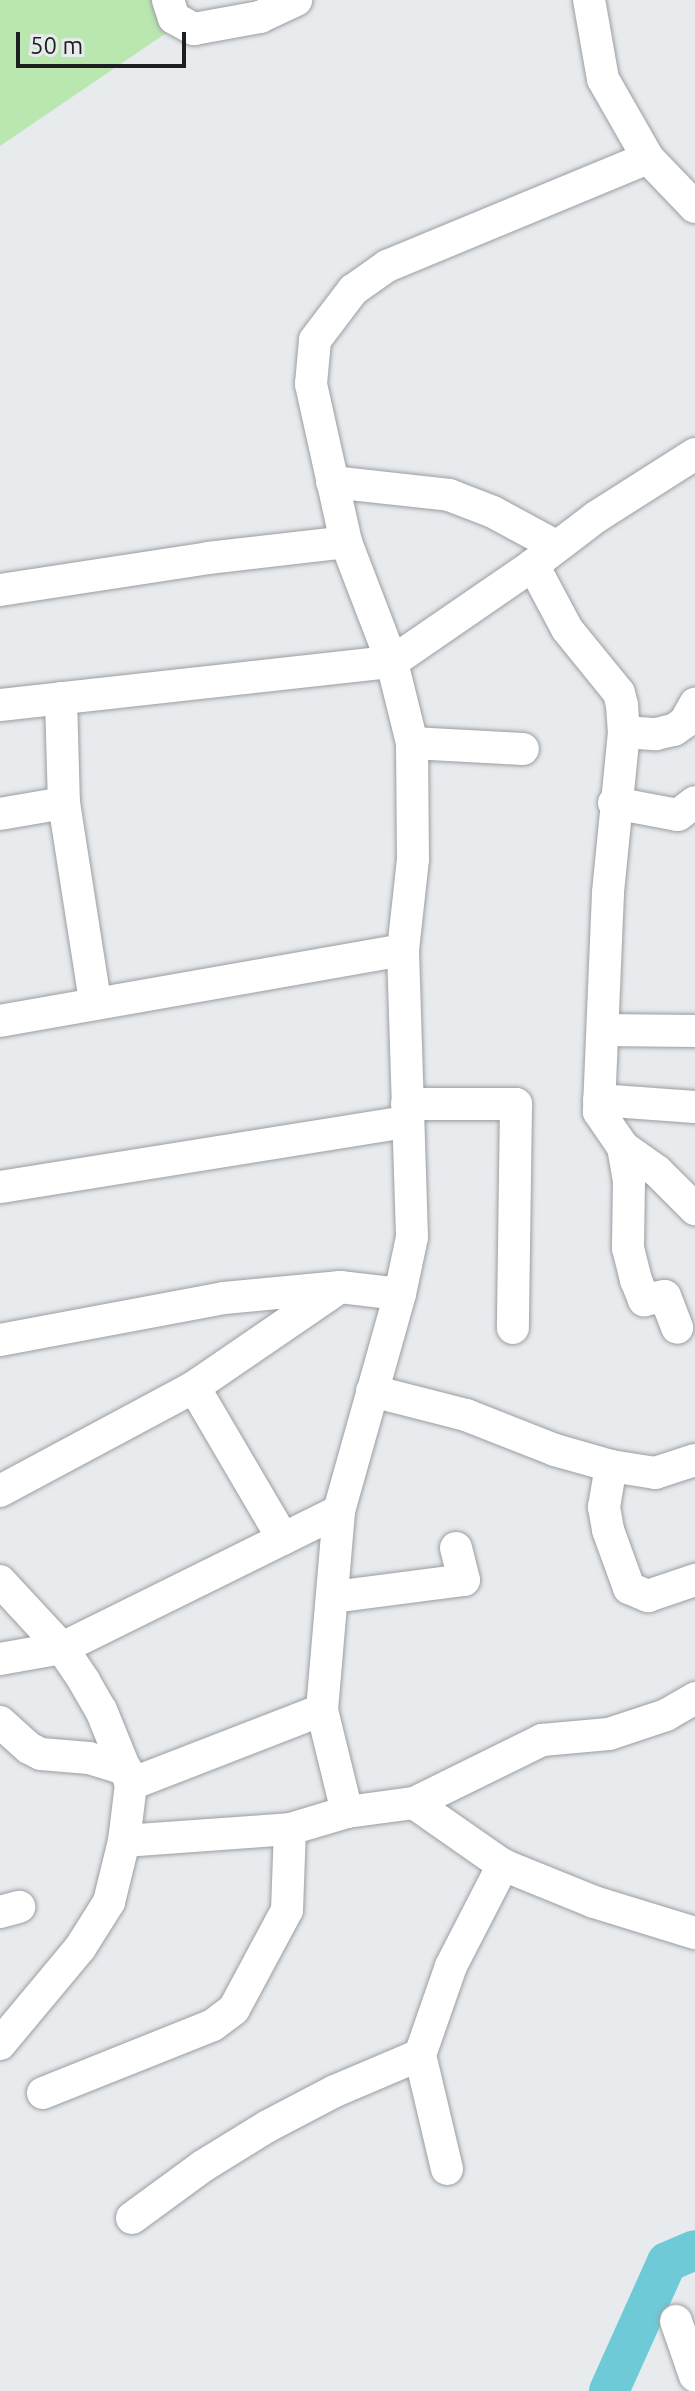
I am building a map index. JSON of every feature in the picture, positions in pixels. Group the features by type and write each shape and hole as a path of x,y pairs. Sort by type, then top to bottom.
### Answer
{"street":[{"path":"168,0 174,18 194,29 239,9 278,11 296,0"},
{"path":"589,0 603,79 648,158 695,207"},
{"path":"347,1812 322,1710 339,1511 400,1294 412,1237 403,950 413,859 412,743 392,662 346,542 311,384 315,340 353,290 387,266 648,158"},
{"path":"0,705 392,662 695,454"},
{"path":"332,482 449,495 493,512 544,556 567,629 619,693 624,732 614,803 599,1100 603,1122 623,1147 657,1171 695,1209"},
{"path":"0,590 195,560 346,542"},
{"path":"61,698 64,803 95,1002"},
{"path":"624,732 656,734 674,730 685,722 695,704"},
{"path":"412,743 523,749"},
{"path":"614,803 678,815 695,802"},
{"path":"0,814 64,803"},
{"path":"0,1021 403,950"},
{"path":"603,1030 695,1031"},
{"path":"599,1100 695,1107"},
{"path":"0,1187 407,1113 516,1104 513,1328"},
{"path":"623,1147 629,1181 628,1248 636,1280 644,1300 665,1296 677,1328"},
{"path":"0,1340 224,1298 340,1287 400,1294"},
{"path":"0,1491 194,1387 340,1287"},
{"path":"194,1387 283,1539"},
{"path":"372,1391 466,1415 555,1450 611,1466 655,1473 695,1460"},
{"path":"611,1466 604,1507 608,1530 629,1588 648,1596 695,1580"},
{"path":"0,1659 62,1648 339,1511"},
{"path":"333,1597 464,1580 456,1548"},
{"path":"0,1581 62,1648 101,1710 128,1776 124,1841 118,1877 100,1919 0,2044"},
{"path":"124,1841 290,1829 347,1812 414,1803 542,1740 609,1734 666,1715 695,1698"},
{"path":"0,1722 29,1748 41,1754 89,1758 128,1776 322,1710"},
{"path":"414,1803 503,1865 594,1902 695,1933"},
{"path":"43,2093 213,2025 234,2009 287,1910 290,1829"},
{"path":"447,2169 420,2055 451,1966 503,1865"},
{"path":"132,2218 203,2166 268,2126 335,2091 420,2055"},
{"path":"676,2321 695,2376"}],"green space":[{"path":"0,0 170,0 178,25 0,146"}],"waterway":[{"path":"609,2391 667,2262 695,2250"}]}
